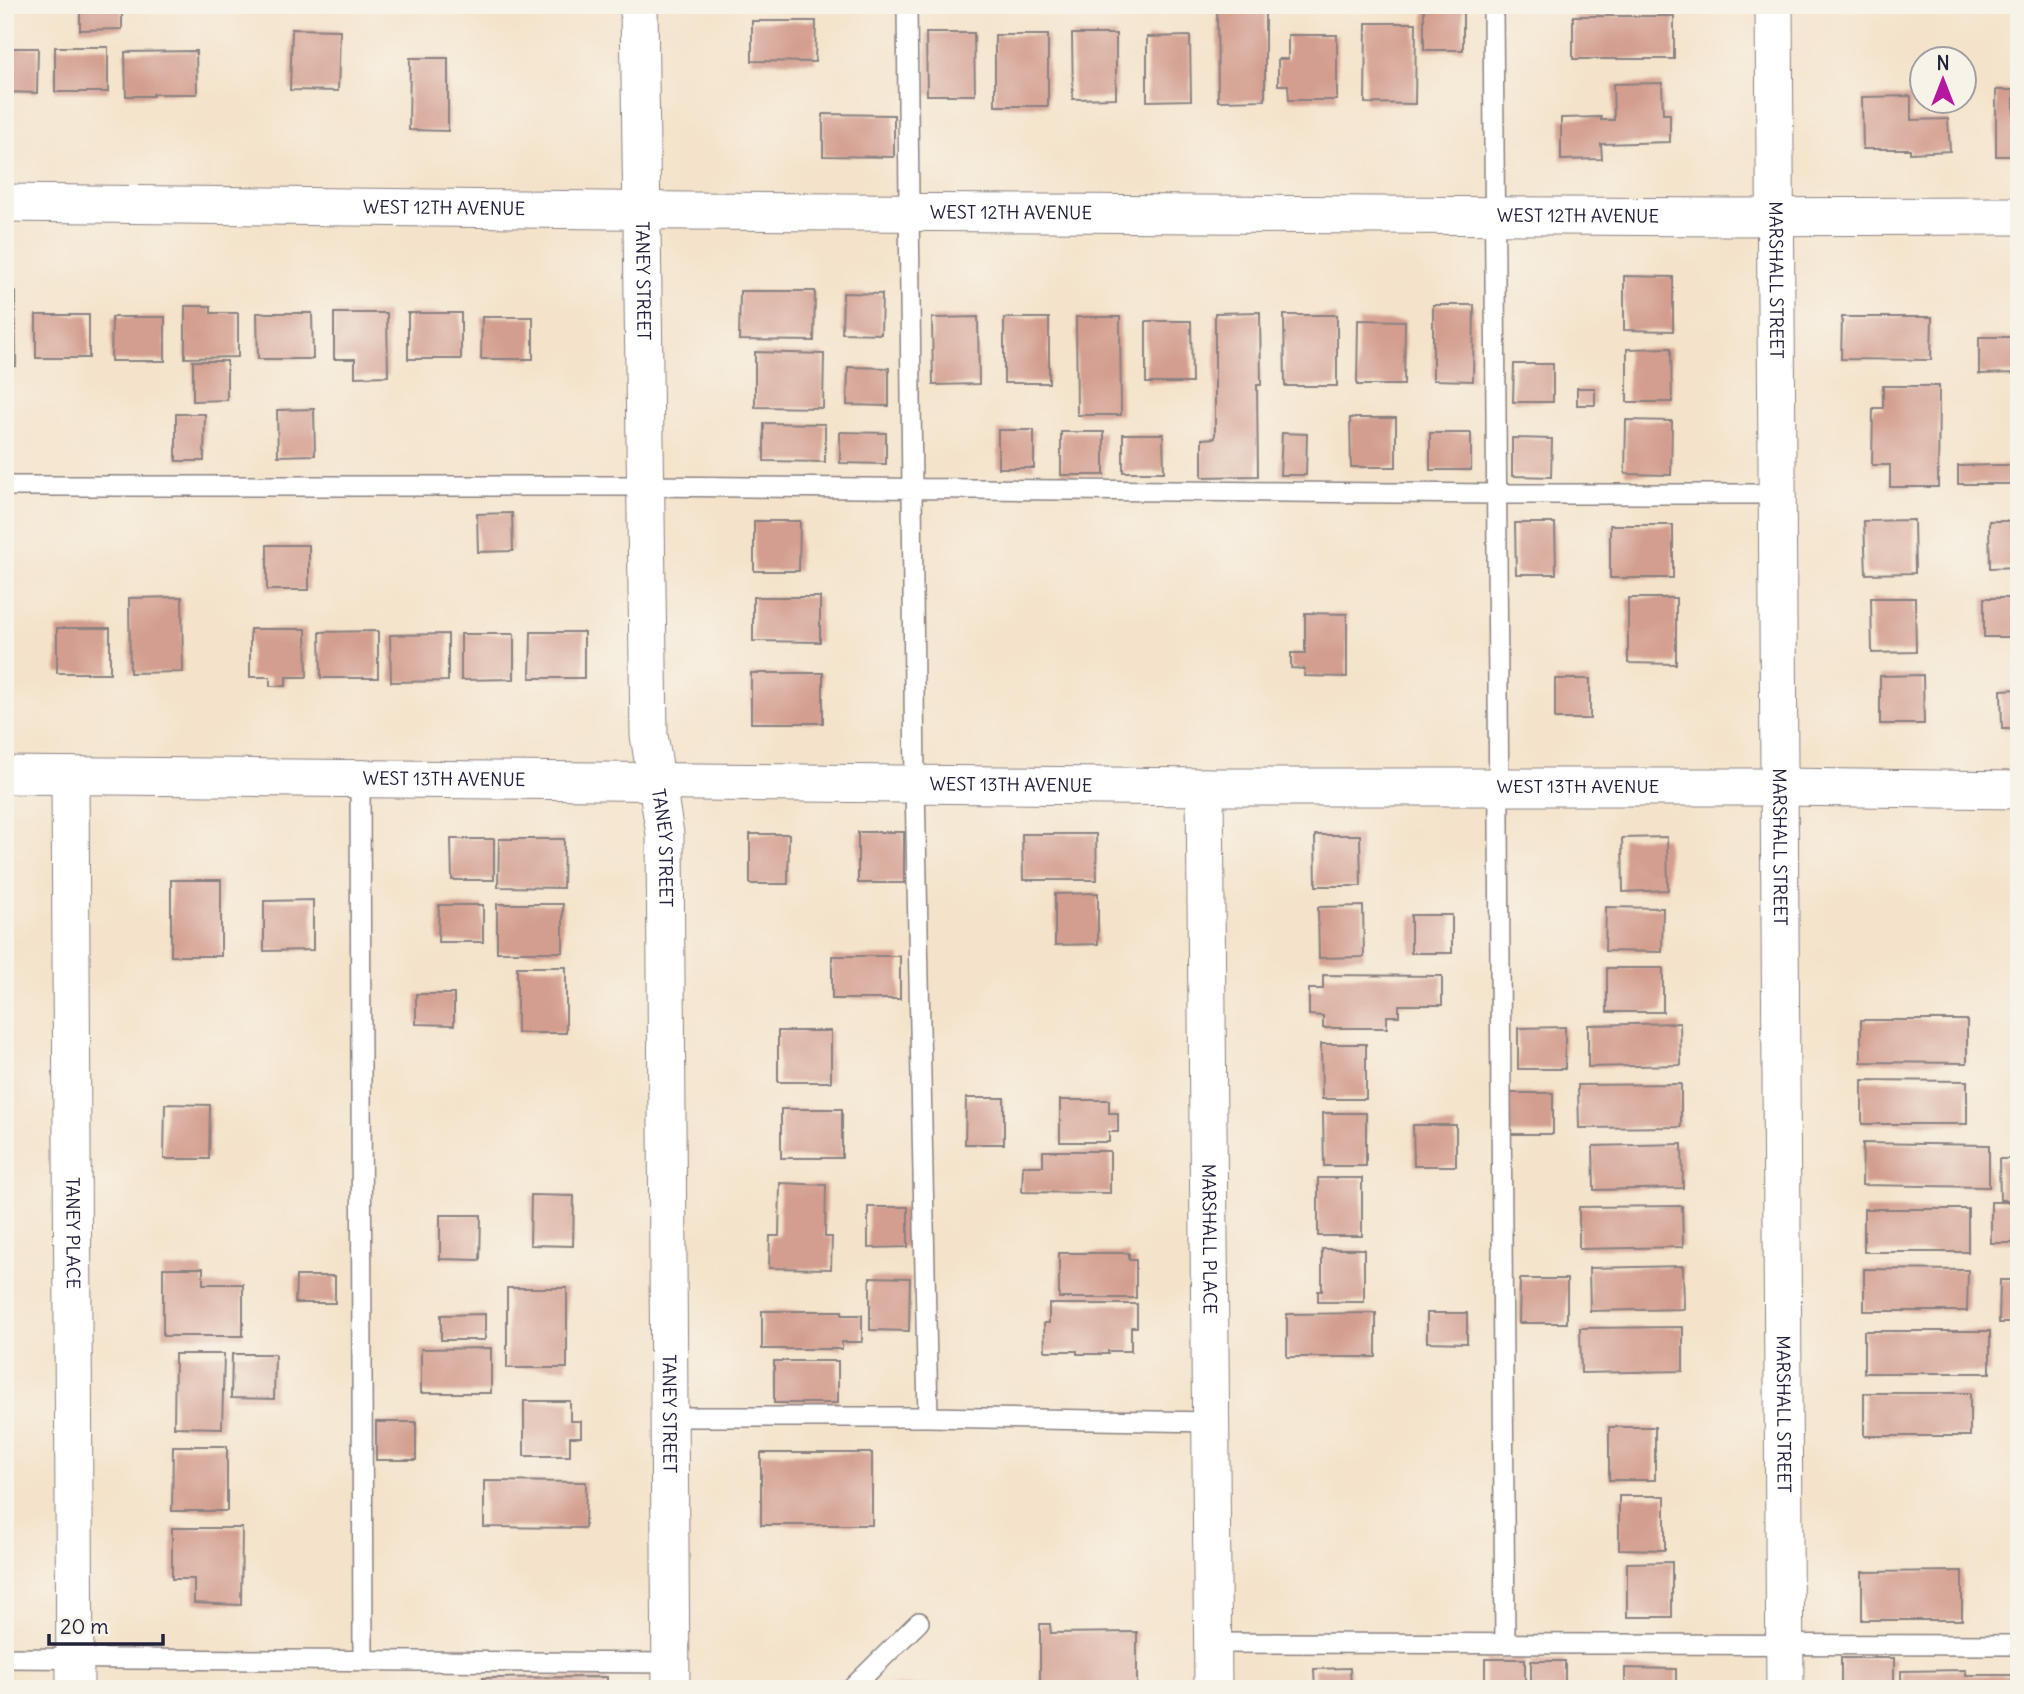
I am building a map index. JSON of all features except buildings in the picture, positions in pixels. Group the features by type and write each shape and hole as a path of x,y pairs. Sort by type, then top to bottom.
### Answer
{"street":[{"name":"TANEY STREET","path":"639,5 649,734 665,834 671,1676"},
{"name":"MARSHALL STREET","path":"1773,5 1785,1689"},
{"name":"WEST 12TH AVENUE","path":"5,203 643,210 2019,216"},
{"name":"WEST 13TH AVENUE","path":"5,775 1205,787 1779,787 2019,790"},
{"name":"TANEY PLACE","path":"70,775 75,1673"},
{"name":"MARSHALL PLACE","path":"1205,787 1213,1689"}],"lane":[{"path":"907,5 915,784 928,1417"},
{"path":"1493,5 1505,1644"},
{"path":"5,486 646,486 1777,494"},
{"path":"360,779 363,1660"},
{"path":"669,1417 928,1417 1211,1422"},
{"path":"851,1689 919,1622"},
{"path":"1213,1643 2019,1646"},
{"path":"5,1658 75,1673 363,1660 671,1676"}]}
